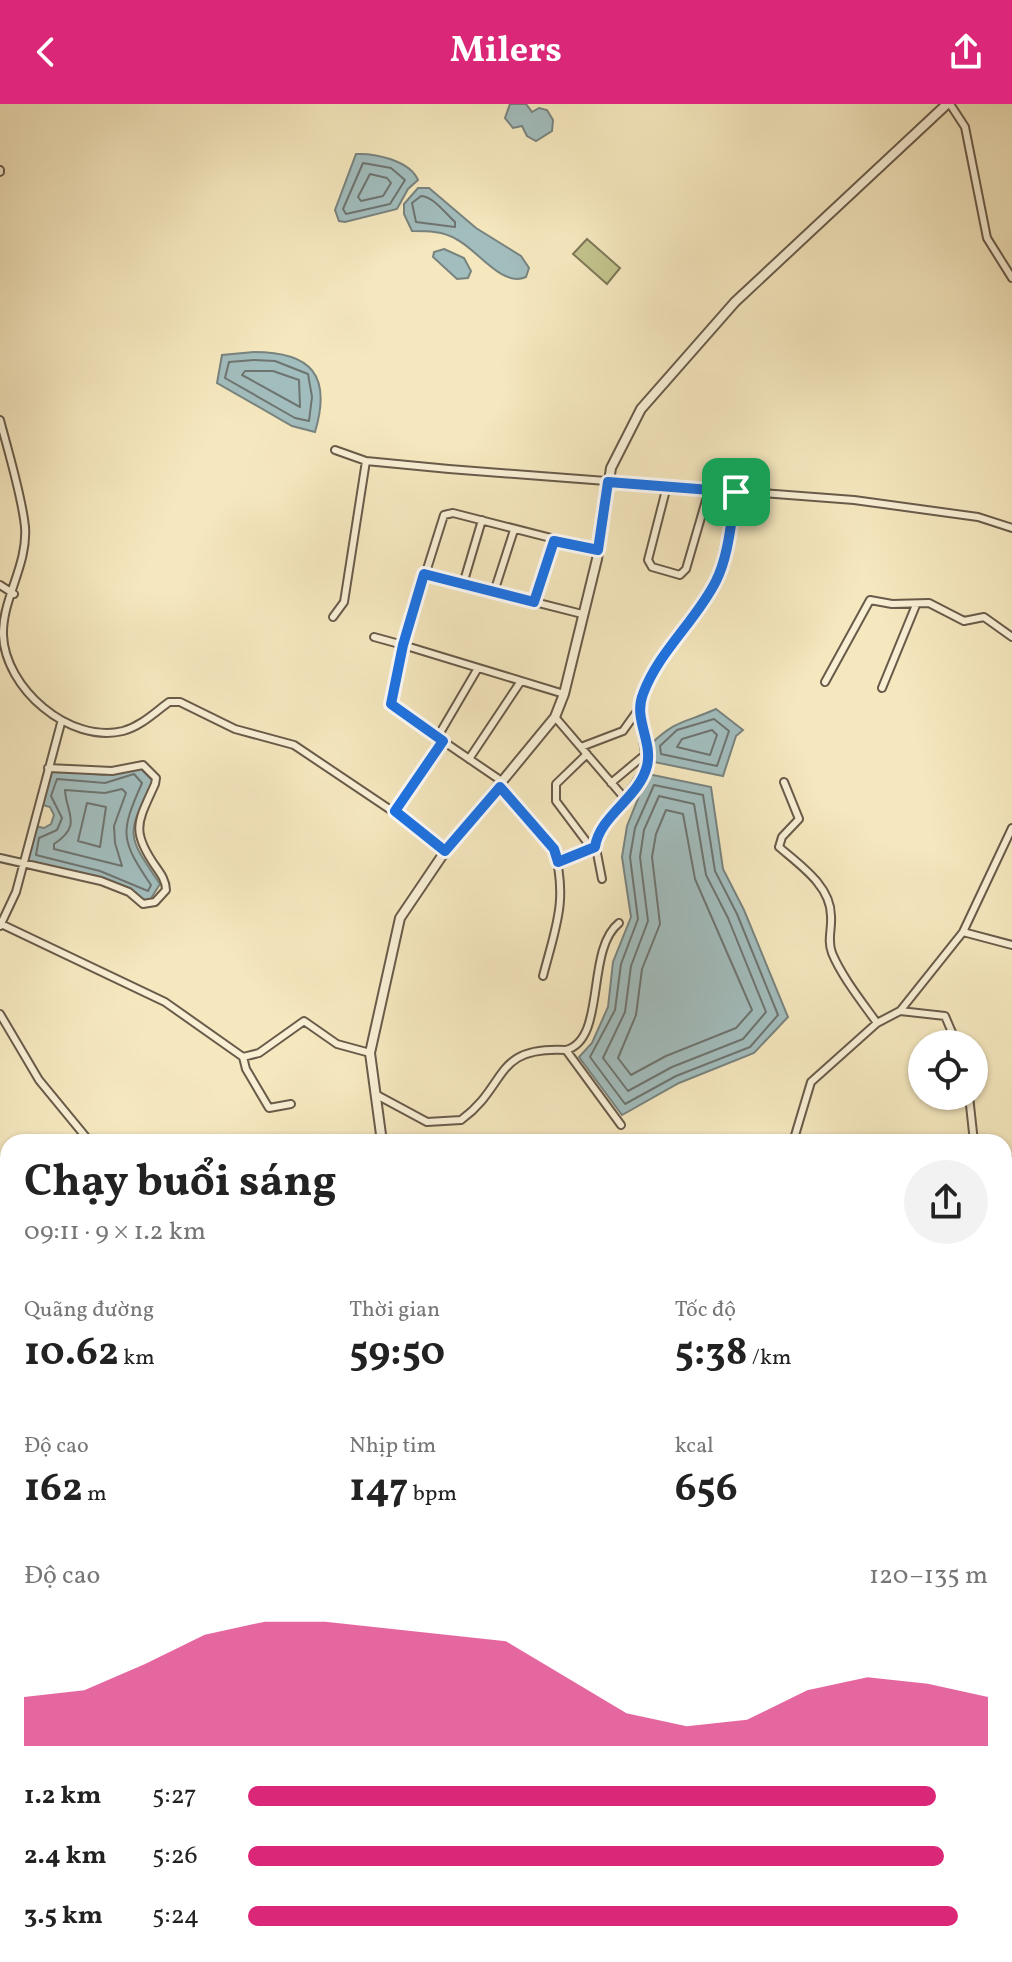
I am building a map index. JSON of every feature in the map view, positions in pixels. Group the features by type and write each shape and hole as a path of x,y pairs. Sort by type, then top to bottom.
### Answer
{"street":[{"path":"381,1134 370,1053 400,918 445,851 555,717 564,694 598,550 608,482 641,409 735,302 948,104 965,127 987,238 1012,278"},
{"path":"0,420 25,526 24,547 5,621 5,644 28,693 47,714 61,723 110,733 147,720 169,702 180,702 235,729 294,745 395,811 445,851"},
{"path":"335,450 366,461 870,502 978,517 1012,528"},
{"path":"333,617 344,602 366,461"},
{"path":"667,486 648,560 652,567 680,575 686,569 709,490"},
{"path":"581,747 623,731 640,706 653,672 718,577 736,492"},
{"path":"543,976 563,896 554,849 501,785 391,704 403,645 444,515 482,520 598,550"},
{"path":"463,584 482,520"},
{"path":"494,592 514,530"},
{"path":"534,602 554,541"},
{"path":"424,574 582,614"},
{"path":"0,585 14,594"},
{"path":"825,682 867,603 935,604 964,621 984,617 1012,637"},
{"path":"882,688 916,605"},
{"path":"374,637 564,694"},
{"path":"395,811 440,740 478,668"},
{"path":"469,759 521,681"},
{"path":"558,862 593,848 601,831 627,801 647,766 640,706"},
{"path":"555,717 627,801"},
{"path":"61,723 16,892 1,925 165,1002 243,1057 246,1069 269,1108 291,1104"},
{"path":"611,783 647,753"},
{"path":"587,754 556,784 556,801 593,848 602,879"},
{"path":"0,858 101,881 129,892 143,904 155,902 166,890 165,881 142,847 137,830 155,784 156,778 148,768 133,764 112,771 48,768"},
{"path":"784,782 799,819 782,837 779,847 816,880 827,896 831,916 829,943 834,957 877,1023"},
{"path":"795,1134 811,1082 877,1023 900,1011 963,932 1012,828"},
{"path":"375,1094 427,1122 461,1120 514,1057 534,1049 566,1050 579,1042 591,1017 604,938 619,923"},
{"path":"963,932 1012,945"},
{"path":"900,1011 945,1016 951,1030"},
{"path":"0,1014 39,1080 83,1134"},
{"path":"243,1057 259,1053 304,1021 337,1044 370,1053"},
{"path":"566,1050 621,1125"},
{"path":"971,1110 973,1134"}],"green space":[{"path":"587,239 620,268 607,284 573,254"}],"water":[{"path":"510,104 526,104 532,112 539,108 547,110 553,120 552,131 536,141 527,136 522,126 513,128 505,118"},
{"path":"356,154 373,155 400,163 418,180 408,189 397,209 339,221 335,210"},
{"path":"418,188 429,188 476,228 521,256 529,268 526,277 508,277 451,236 412,231 404,214 404,204"},
{"path":"444,249 464,258 471,271 468,278 457,279 433,257 434,252"},
{"path":"254,352 290,356 312,371 321,395 315,432 292,426 217,383 222,355"},
{"path":"716,709 743,730 736,736 723,776 654,762 651,744 660,736 675,726"},
{"path":"132,766 139,767 153,781 134,825 136,844 160,884 148,903 130,891 24,860 34,826 44,828 51,824 54,815 50,807 40,804 51,770 104,775"},
{"path":"648,774 711,787 723,869 744,910 788,1017 754,1053 679,1083 622,1115 579,1057 592,1043 608,1007 613,962 631,917 622,857 627,826"}],"route":[{"path":"608,482 736,492 718,577 653,672 643,694 639,714 647,749 647,766 627,801 601,831 595,847 558,862 554,849 500,787 445,851 395,811 443,741 391,704 403,645 424,574 534,602 554,541 598,550 608,482"}]}
